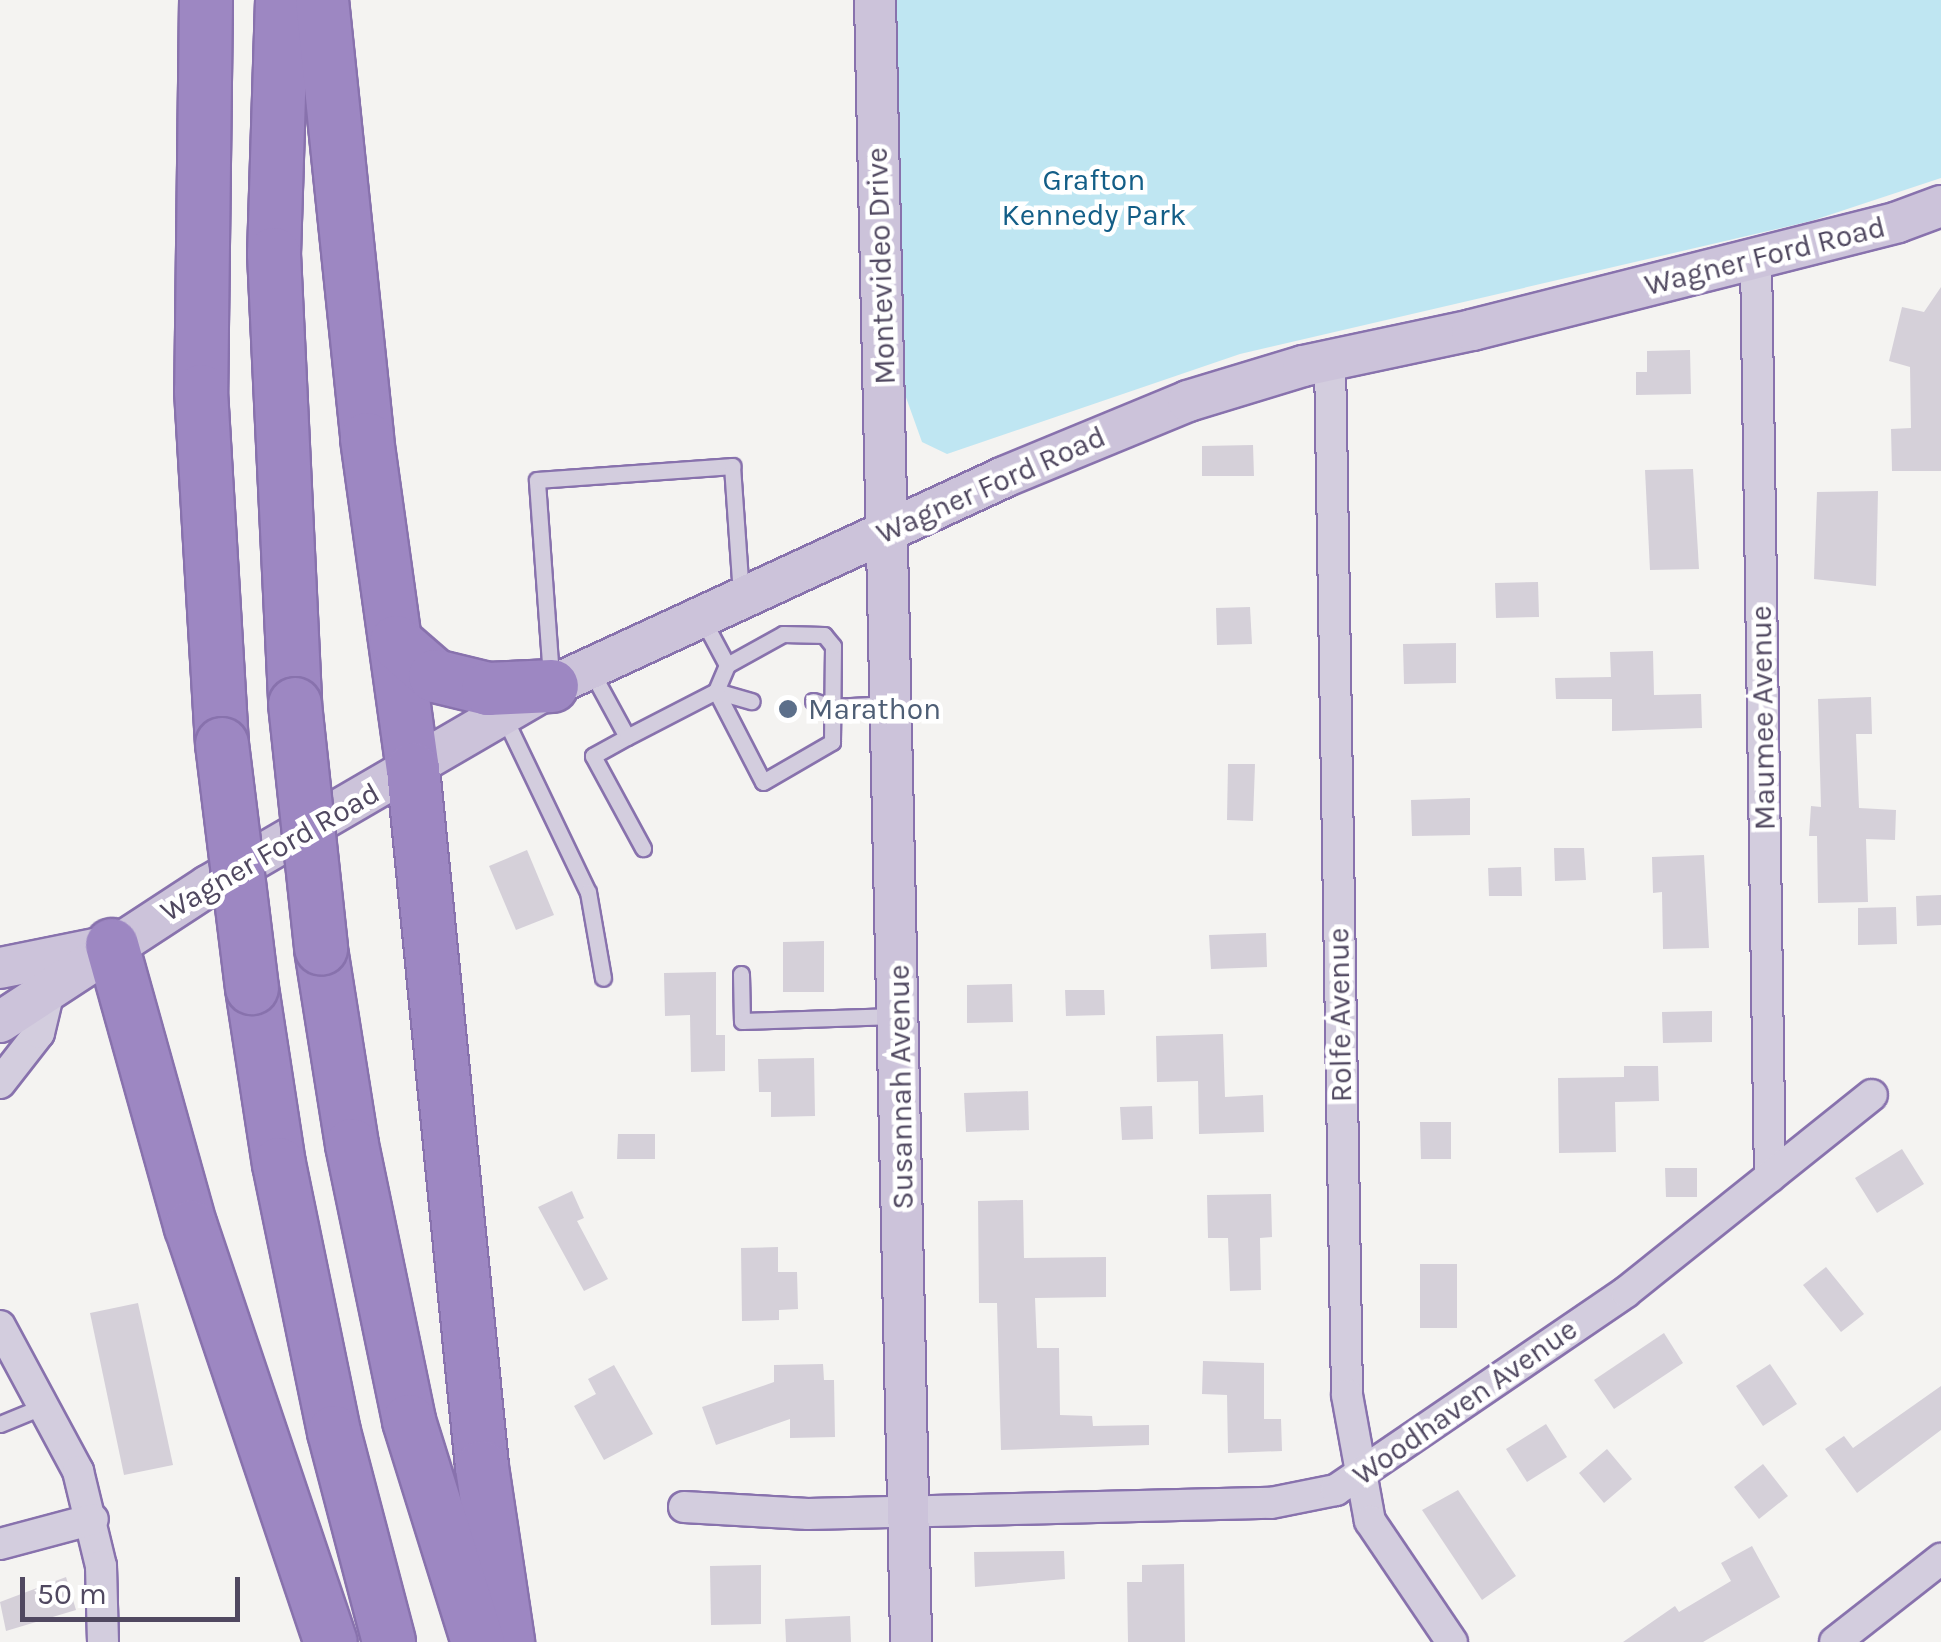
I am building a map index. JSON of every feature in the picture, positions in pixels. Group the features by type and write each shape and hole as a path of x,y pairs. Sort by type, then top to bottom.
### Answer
{"highway":[{"path":"206,0 201,391 222,744 252,988 279,1164 334,1432 389,1642"},
{"path":"282,0 274,254 295,704 321,949 352,1144 409,1421 478,1642"},
{"path":"322,0 367,439 412,769 482,1467 508,1642"},
{"path":"396,642 435,676 488,690 571,678"},
{"path":"112,945 191,1227 331,1642"}],"main road":[{"name":"Montevideo Drive","path":"874,0 884,531"},
{"name":"Wagner Ford Road","path":"0,1022 112,945 571,678 884,531 1188,401 1330,360 1756,258 1941,206"},
{"name":"Susannah Avenue","path":"884,531 900,1016 911,1642"},
{"name":"Wagner Ford Road","path":"0,968 112,945"}],"street":[{"name":"Maumee Avenue","path":"1756,258 1770,1178"},
{"name":"Rolfe Avenue","path":"1330,360 1347,1395 1358,1478 1385,1550 1452,1642"},
{"path":"0,1083 39,1033 49,991"},
{"name":"Woodhaven Avenue","path":"684,1508 808,1514 1310,1499 1358,1478 1419,1430 1626,1292 1872,1095"},
{"path":"0,1326 78,1470 93,1519 104,1642"},
{"path":"0,1544 93,1519"},
{"path":"1835,1642 1941,1559"}],"lane":[{"path":"627,737 571,678 537,480 732,466 741,600"},
{"path":"702,618 726,665"},
{"path":"643,848 593,756 716,691 726,665 783,634 824,635 833,646 832,742 763,782 716,691"},
{"path":"716,691 752,701"},
{"path":"813,701 832,707 890,704"},
{"path":"506,719 588,892 603,978"},
{"path":"740,974 742,1021 900,1016"},
{"path":"0,1424 46,1405"}],"green space":[{"name":"Grafton Kennedy Park","path":"889,0 1941,0 1941,178 1811,221 1240,354 947,454 922,442 903,389"}],"building":[{"path":"1941,287 1941,471 1892,471 1891,429 1911,428 1910,367 1889,361 1902,307 1924,312"},
{"path":"1690,350 1691,394 1636,395 1636,372 1647,372 1647,351"},
{"path":"1253,445 1254,476 1202,476 1202,446"},
{"path":"1693,469 1699,569 1650,570 1645,470"},
{"path":"1878,491 1876,586 1814,579 1817,492"},
{"path":"1538,582 1539,617 1496,618 1495,583"},
{"path":"1250,607 1252,644 1217,645 1216,608"},
{"path":"1456,643 1456,683 1404,684 1403,644"},
{"path":"1653,651 1654,695 1701,694 1702,728 1612,731 1612,699 1556,699 1555,678 1611,677 1610,652"},
{"path":"1871,697 1872,734 1856,734 1859,808 1896,810 1895,840 1866,839 1868,902 1818,903 1817,836 1809,836 1811,806 1821,807 1818,699"},
{"path":"1228,764 1255,764 1253,821 1227,820"},
{"path":"1470,798 1470,835 1412,836 1411,800"},
{"path":"1554,848 1584,848 1586,880 1555,881"},
{"path":"527,850 554,915 516,930 489,866"},
{"path":"1704,855 1709,948 1663,949 1662,892 1653,893 1652,857"},
{"path":"1521,867 1522,896 1489,896 1488,868"},
{"path":"1941,895 1941,925 1917,926 1916,896"},
{"path":"1896,907 1897,944 1858,945 1858,908"},
{"path":"1266,933 1267,967 1211,969 1209,935"},
{"path":"824,941 824,992 783,992 783,942"},
{"path":"716,972 716,1035 725,1035 725,1071 691,1072 690,1015 665,1016 664,973"},
{"path":"1012,984 1013,1022 967,1023 967,985"},
{"path":"1065,990 1104,990 1105,1015 1066,1016"},
{"path":"1712,1011 1712,1042 1663,1043 1662,1012"},
{"path":"1223,1034 1225,1097 1263,1095 1264,1132 1199,1134 1198,1081 1157,1082 1156,1036"},
{"path":"814,1058 815,1116 771,1117 771,1092 759,1092 758,1059"},
{"path":"1624,1066 1658,1066 1659,1101 1615,1102 1616,1152 1559,1153 1558,1078 1624,1077"},
{"path":"1028,1091 1029,1130 966,1132 964,1093"},
{"path":"1152,1106 1153,1139 1122,1140 1120,1107"},
{"path":"1420,1122 1451,1122 1451,1159 1421,1159"},
{"path":"618,1134 655,1134 655,1159 617,1159"},
{"path":"1902,1149 1924,1184 1877,1213 1855,1178"},
{"path":"1665,1168 1697,1168 1697,1197 1666,1197"},
{"path":"572,1191 584,1218 577,1221 608,1279 584,1291 538,1207"},
{"path":"1271,1194 1272,1237 1260,1238 1261,1290 1230,1291 1228,1238 1208,1238 1207,1195"},
{"path":"1023,1200 1024,1258 1106,1257 1106,1297 1035,1298 1037,1348 1059,1348 1060,1415 1092,1416 1093,1426 1149,1425 1149,1445 1001,1450 997,1303 979,1303 978,1201"},
{"path":"778,1247 778,1272 797,1272 798,1309 779,1310 779,1320 742,1321 741,1248"},
{"path":"1420,1264 1457,1264 1457,1328 1420,1328"},
{"path":"1826,1267 1864,1314 1841,1332 1803,1285"},
{"path":"138,1303 173,1465 124,1475 90,1313"},
{"path":"1664,1333 1683,1363 1614,1409 1594,1380"},
{"path":"1203,1361 1264,1363 1264,1419 1281,1419 1282,1451 1228,1453 1227,1395 1202,1394"},
{"path":"823,1364 824,1380 834,1380 835,1437 790,1438 790,1419 716,1445 702,1407 774,1382 774,1365"},
{"path":"1770,1364 1797,1404 1763,1426 1736,1386"},
{"path":"614,1365 653,1434 604,1460 574,1406 596,1394 588,1379"},
{"path":"1941,1386 1941,1430 1857,1493 1825,1449 1844,1436 1853,1448"},
{"path":"1546,1424 1567,1457 1527,1482 1506,1449"},
{"path":"1607,1449 1632,1479 1604,1503 1579,1473"},
{"path":"1763,1464 1788,1496 1759,1519 1734,1487"},
{"path":"1458,1490 1516,1576 1482,1600 1422,1510"},
{"path":"1752,1546 1780,1597 1703,1642 1623,1642 1675,1606 1679,1612 1731,1581 1721,1563"},
{"path":"1064,1551 1065,1579 975,1587 974,1552"},
{"path":"1184,1564 1185,1642 1128,1642 1127,1582 1142,1582 1142,1565"},
{"path":"761,1565 761,1624 711,1625 710,1566"},
{"path":"66,1577 76,1610 6,1631 0,1602"},
{"path":"850,1616 851,1642 786,1642 785,1619"}],"place":[{"name":"Marathon","path":"788,709"}]}
